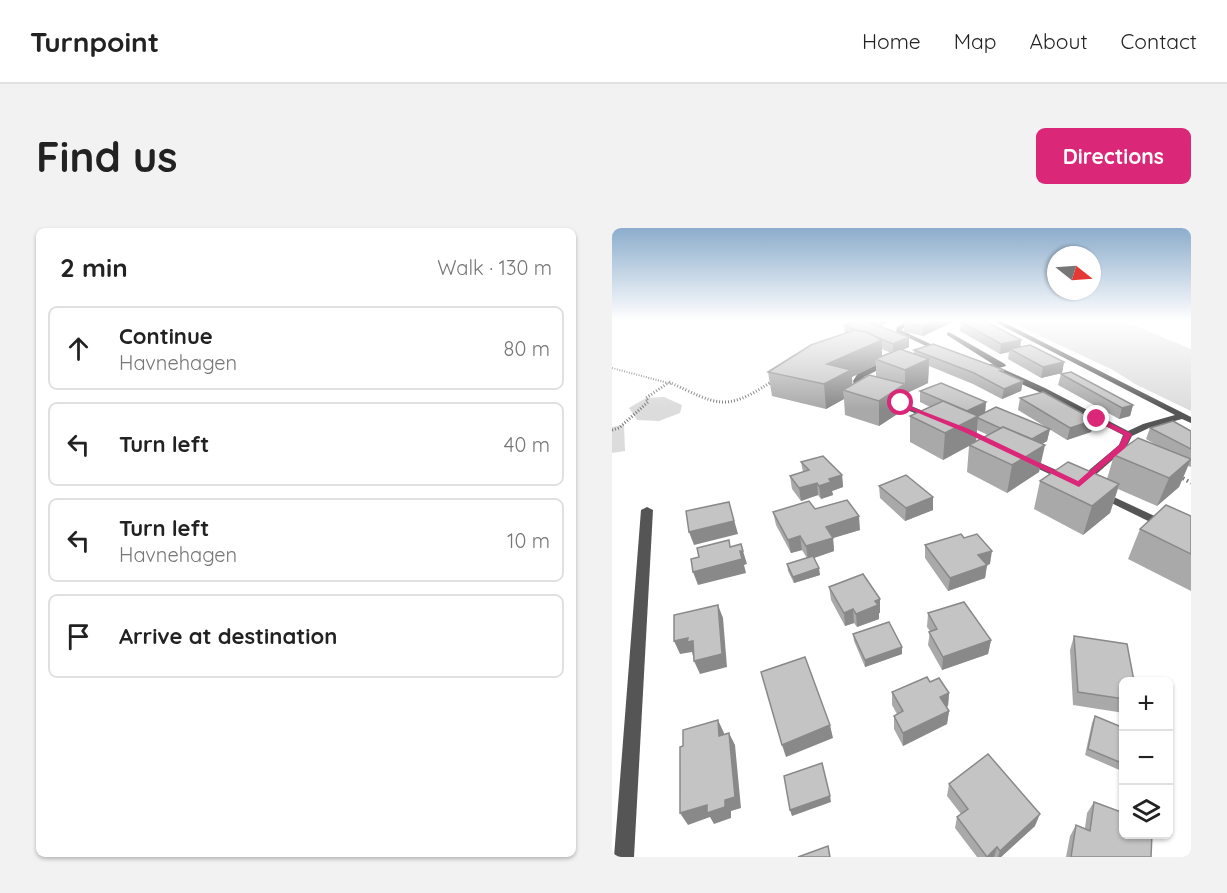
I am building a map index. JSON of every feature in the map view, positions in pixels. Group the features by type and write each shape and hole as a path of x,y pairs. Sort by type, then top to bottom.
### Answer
{"street":[{"path":"940,350 951,354"},
{"path":"976,350 1002,366 1006,372"},
{"path":"1054,350 1187,418"},
{"path":"898,359 867,372 857,381 858,386 945,422"},
{"path":"972,360 1006,372 1128,434"},
{"path":"1079,484 1122,446 1128,434 1146,426 1187,418"},
{"path":"1019,457 1191,538"},
{"path":"624,857 647,510"}],"path":[{"path":"612,368 669,382 714,403 748,397 777,379"},
{"path":"612,430 619,428 648,402 646,398 669,382"},
{"path":"1172,472 1191,483"}],"shaded area":[{"path":"1071,350 1191,350 1191,411 1135,384 1113,370"},
{"path":"664,397 682,405 680,413 659,421 637,420 629,408 646,398"},
{"path":"624,425 625,451 612,453 612,427"}],"building":[{"path":"802,350 858,350 827,364 851,370 824,384 768,372"},
{"path":"897,350 904,350 929,359 905,370 875,359"},
{"path":"915,350 950,350 1004,370 1000,371 1023,381 1004,389 974,373"},
{"path":"1012,350 1041,350 1064,362 1043,367"},
{"path":"1071,372 1133,405 1122,408 1061,374"},
{"path":"869,375 905,384 879,401 843,390"},
{"path":"941,383 986,402 967,411 920,391"},
{"path":"1043,392 1095,420 1070,428 1020,398"},
{"path":"943,401 978,416 945,433 910,416"},
{"path":"996,407 1050,429 1032,439 978,418"},
{"path":"1173,421 1191,431 1191,449 1150,428"},
{"path":"1003,427 1045,445 1012,465 969,445"},
{"path":"1138,438 1191,459 1169,478 1114,455"},
{"path":"823,456 842,475 829,479 831,482 819,486 817,483 799,488 790,476 809,470 801,462"},
{"path":"1068,462 1119,484 1092,506 1040,481"},
{"path":"906,475 933,497 906,508 879,486"},
{"path":"847,500 859,516 826,527 833,538 806,546 800,536 788,540 773,512 809,501 815,509"},
{"path":"729,502 734,521 689,532 686,511"},
{"path":"1166,505 1191,516 1191,554 1140,529"},
{"path":"961,534 964,538 977,534 992,551 978,555 987,565 950,578 925,545"},
{"path":"729,540 730,547 741,544 742,559 693,572 691,559 699,557 697,548"},
{"path":"813,556 819,568 793,577 787,564"},
{"path":"863,574 880,599 875,601 878,605 856,614 853,609 844,613 829,587"},
{"path":"964,602 991,640 943,657 929,632 937,629 928,613"},
{"path":"718,605 722,654 694,661 693,641 687,642 688,638 674,641 674,615"},
{"path":"889,622 902,647 865,660 853,634"},
{"path":"1074,636 1127,644 1133,677 1119,677 1119,698 1078,692"},
{"path":"805,657 830,725 782,745 761,672"},
{"path":"927,677 930,682 939,678 949,693 940,697 949,711 903,733 894,716 903,711 892,692"},
{"path":"1095,716 1119,726 1119,762 1088,749"},
{"path":"718,720 719,736 729,733 735,797 725,800 725,807 707,813 707,805 680,813 680,747 683,746 683,730"},
{"path":"988,754 1040,814 1000,851 997,847 987,857 957,817 968,809 949,784"},
{"path":"822,763 830,796 790,810 784,776"},
{"path":"1094,802 1119,811 1119,839 1152,839 1151,857 1071,857 1076,825 1090,831"},
{"path":"828,846 830,857 798,857"}],"route":[{"path":"901,403 967,431 1079,484 1122,446 1128,434 1097,419"}]}
